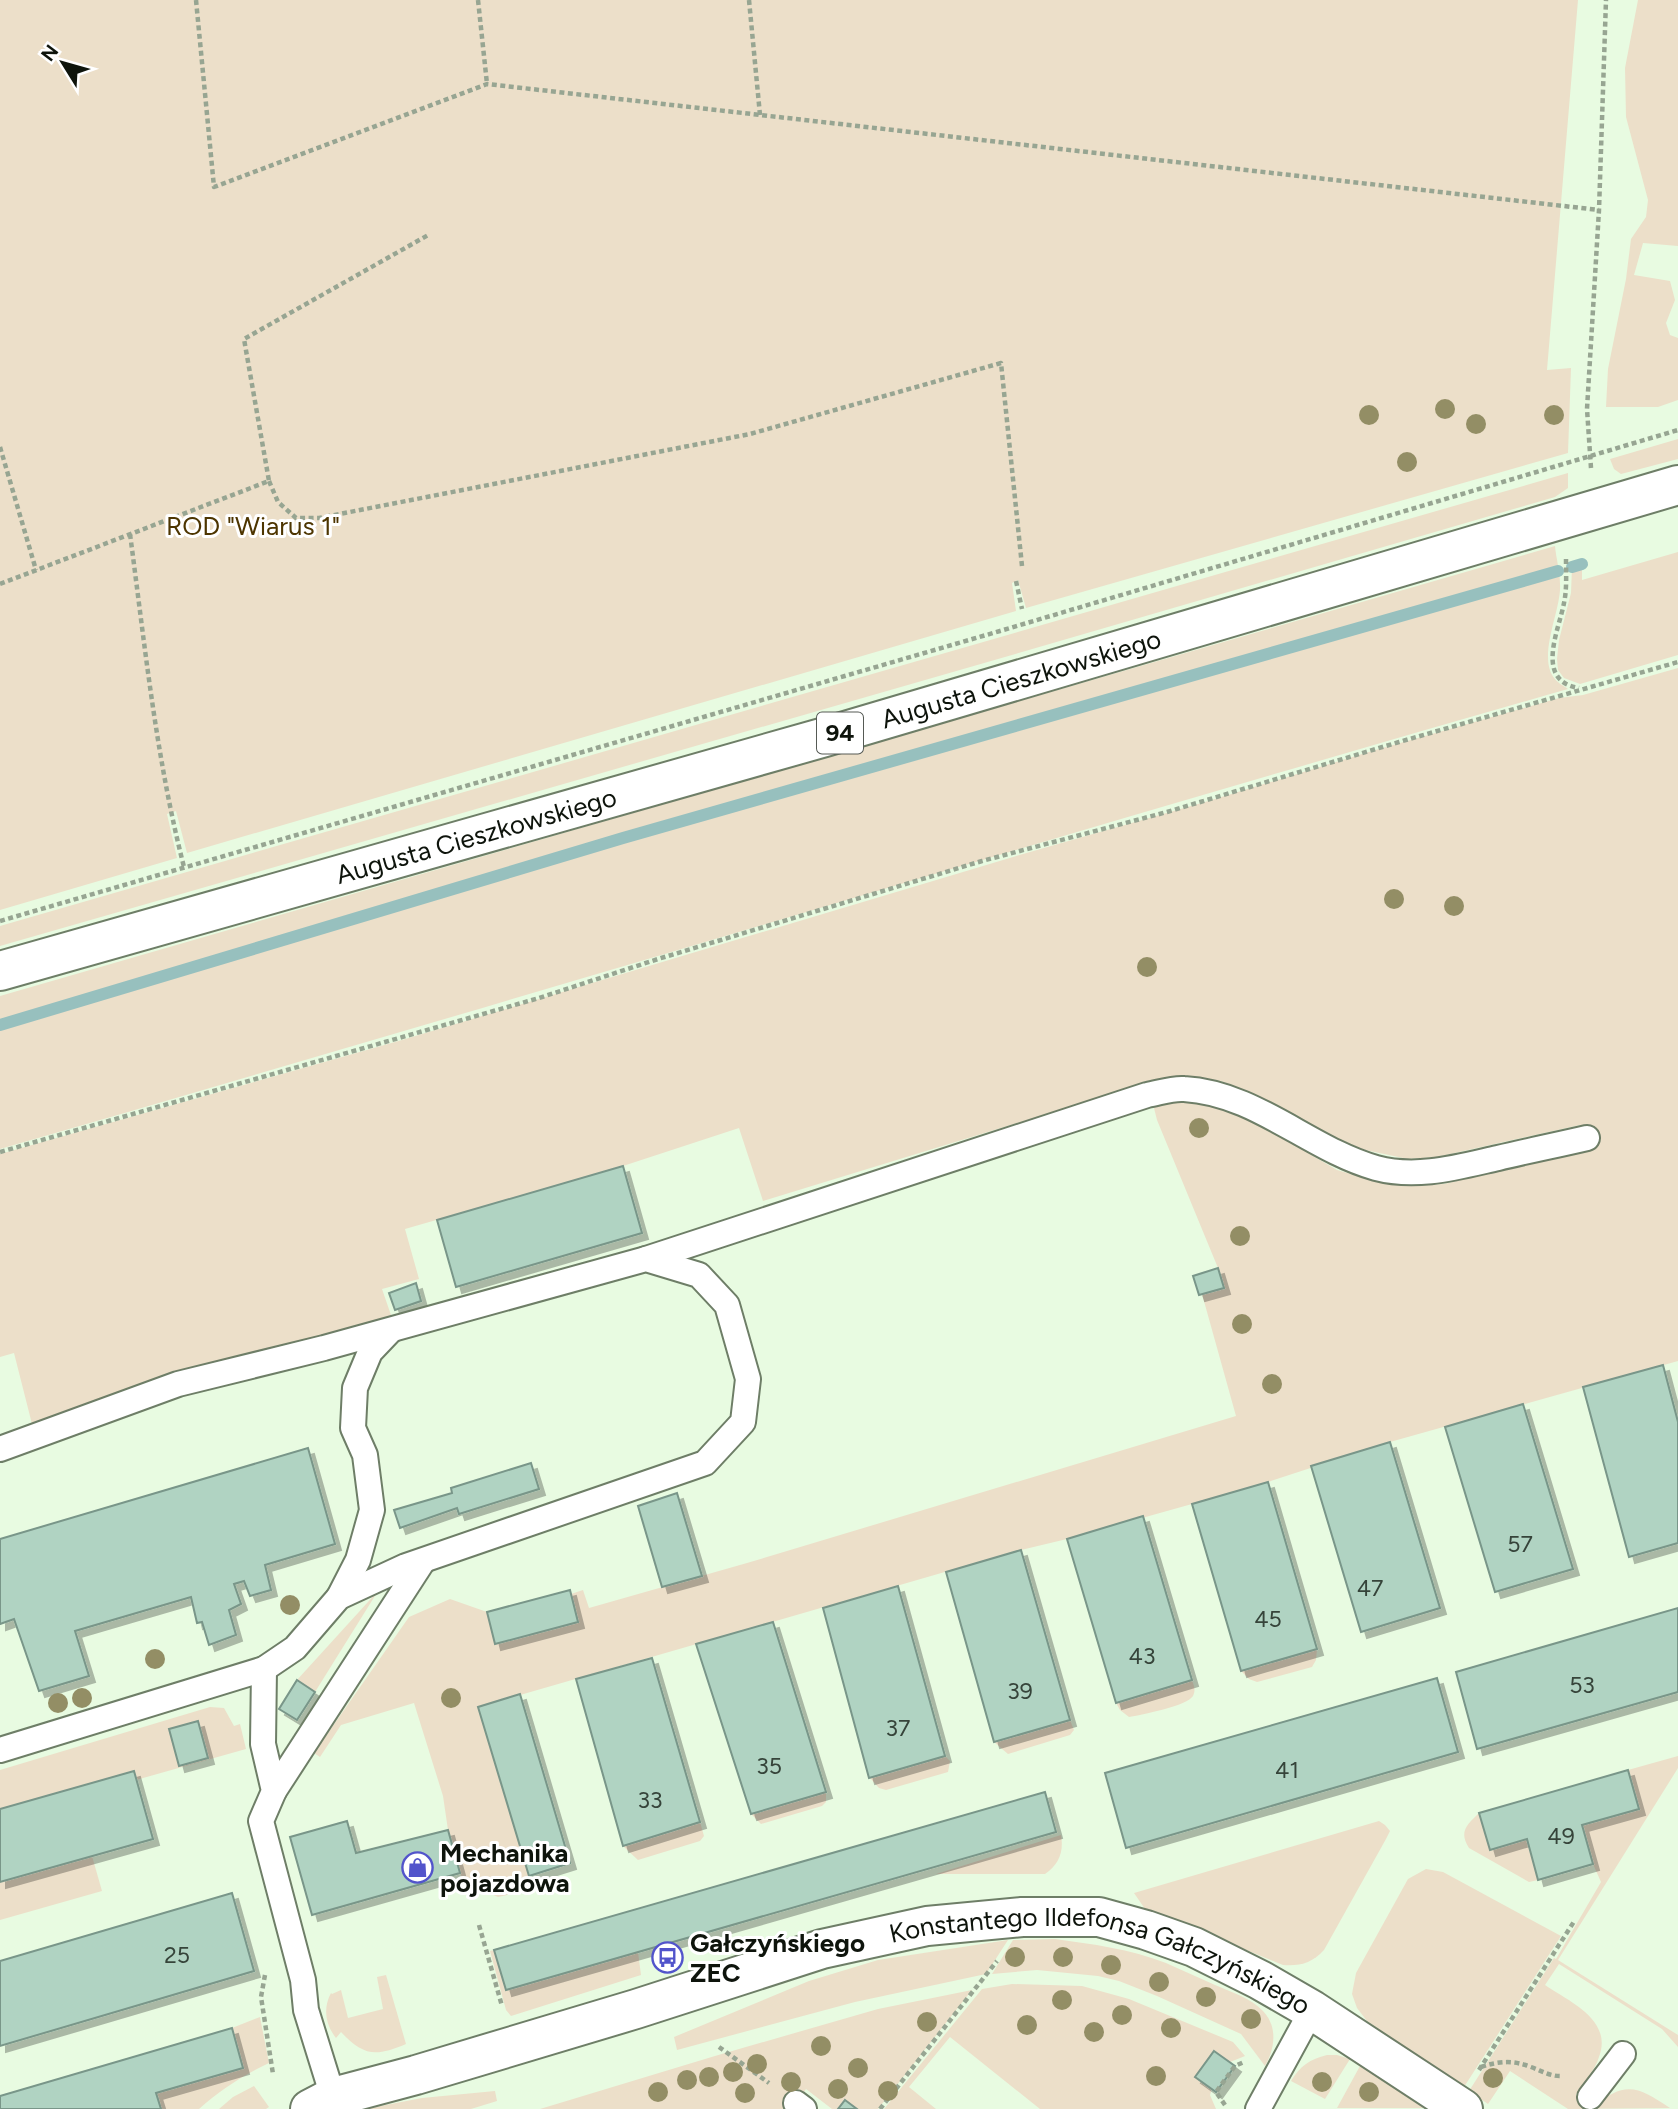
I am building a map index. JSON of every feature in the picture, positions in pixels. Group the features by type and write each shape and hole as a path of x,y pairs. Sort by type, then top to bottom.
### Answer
{"main road":[{"name":"Augusta Cieszkowskiego","path":"0,971 825,737 1678,485"},
{"name":"Konstantego Ildefonsa Gałczyńskiego","path":"321,2103 648,2005 822,1949 927,1926 1021,1917 1099,1917 1194,1947 1260,1980 1468,2094"}],"lane":[{"path":"0,1449 178,1384 392,1330 646,1259 1147,1095 1182,1089 1217,1094 1249,1106 1346,1157 1378,1168 1409,1172 1440,1171 1587,1138"},
{"path":"339,1597 406,1566 705,1463 743,1422 748,1379 727,1305 699,1275 646,1259"},
{"path":"0,1750 264,1669 295,1648 339,1597 358,1560 372,1510 365,1455 353,1428 355,1388 370,1352 392,1330"},
{"path":"321,2103 303,1980 261,1821 274,1791 423,1561"},
{"path":"264,1669 263,1744 274,1791"},
{"path":"1258,2109 1312,2010"},
{"path":"1590,2097 1619,2059"}],"path":[{"path":"196,0 214,187 487,84 1600,210"},
{"path":"478,0 487,84"},
{"path":"749,0 760,115"},
{"path":"1597,510 1587,409 1600,210 1606,0"},
{"path":"430,234 244,339 270,481 278,502 296,518 319,518 750,434 1001,363 1022,566"},
{"path":"0,921 1000,631 1678,430"},
{"path":"0,447 36,570"},
{"path":"0,584 270,481"},
{"path":"130,534 158,742 184,867"},
{"path":"1565,554 1565,594 1554,640 1553,661 1555,672 1562,681 1571,687 1582,688"},
{"path":"1016,581 1022,609"},
{"path":"0,1152 514,1005 982,862 1167,812 1678,662"},
{"path":"1468,2094 1480,2067 1576,1920"},
{"path":"479,1925 503,2009"},
{"path":"266,1970 261,1997 273,2074"},
{"path":"880,2109 982,1982"},
{"path":"719,2047 800,2106"},
{"path":"1227,2109 1216,2092 1235,2066 1254,2057"},
{"path":"1480,2067 1502,2061 1517,2062 1560,2077 1591,2072 1619,2059"}],"green space":[{"name":"ROD \"Wiarus 1\"","path":"0,0 1578,0 1547,370 1571,368 1568,453 1026,608 1018,580 1012,583 1016,611 187,853 176,811 167,814 177,858 0,910"},
{"path":"1638,0 1678,0 1678,246 1643,243 1634,275 1670,281 1675,300 1666,323 1670,335 1678,338 1678,400 1658,407 1606,407 1608,369 1631,239 1646,217 1648,200 1626,117 1625,68"},
{"path":"1678,439 1678,459 1621,474 1614,469 1610,459"},
{"path":"1568,473 1568,488 1555,497 0,946 0,926"},
{"path":"1555,546 1560,594 1548,658 1555,679 1568,689 0,1149 0,996"},
{"path":"1678,552 1678,655 1580,684 1564,678 1558,670 1557,659 1571,593 1572,567 1582,564 1582,580"},
{"path":"1678,668 1678,1361 1390,1442 1192,1504 1021,1550 479,1707 529,1876 507,1895 498,1897 489,1893 469,1892 460,1873 448,1830 443,1796 414,1703 341,1725 320,1757 314,1753 409,1617 450,1599 487,1612 496,1644 578,1622 571,1594 583,1590 589,1608 1236,1416 1202,1294 1223,1287 1218,1268 1157,1120 1153,1104 1183,1100 1212,1102 1278,1131 1337,1170 1405,1186 1444,1184 1591,1148 1580,1125 1437,1157 1408,1159 1351,1147 1252,1094 1221,1081 1184,1077 1148,1083 763,1201 739,1128 623,1166 405,1229 419,1279 382,1289 392,1318 136,1388 32,1424 14,1353 0,1357 0,1154 402,1040 1372,751 1559,698 1583,695"},
{"path":"378,1591 315,1692 297,1680"},
{"path":"1317,1649 1312,1667 1257,1682 1241,1671"},
{"path":"1192,1680 1195,1690 1193,1696 1173,1707 1129,1717 1116,1703"},
{"path":"210,1707 224,1708 234,1726 240,1724 246,1749 136,1780 134,1771 0,1809 0,1770"},
{"path":"1070,1720 1074,1730 1070,1735 1008,1754 994,1742"},
{"path":"945,1756 950,1761 948,1772 886,1790 879,1788 870,1778"},
{"path":"1678,1756 1678,1768 1558,1960 1678,2035 1678,2047 1662,2029 1559,1964 1545,1985 1587,2013 1600,2033 1602,2044 1599,2057 1576,2095 1594,2107 1615,2093 1632,2090 1650,2095 1670,2108 1568,2109 1510,2071 1488,2104 1469,2091 1554,1958 1556,1959 1601,1882 1582,1825 1639,1809 1628,1770"},
{"path":"826,1792 826,1802 822,1806 761,1824 751,1814"},
{"path":"1479,1813 1490,1850 1527,1839 1538,1880 1529,1882 1469,1848 1464,1832"},
{"path":"1379,1821 1390,1831 1386,1839 1324,1950 1306,1963 1283,1965 1145,1909 1134,1893"},
{"path":"700,1822 704,1836 700,1841 638,1860 623,1846"},
{"path":"1061,1835 1059,1857 1045,1874 936,1874"},
{"path":"92,1856 102,1891 0,1920 0,1882"},
{"path":"1426,1869 1443,1872 1561,1936 1464,2087 1367,2021 1357,2008 1352,1994 1356,1973 1408,1879"},
{"path":"1055,1939 1152,1958 1253,2002 1268,2017 1273,2031 1273,2045 1265,2066 1241,2034 1119,1981 1098,1976 1037,1970 992,1974 1013,1940"},
{"path":"1008,1940 986,1974 855,2002 677,2050 674,2037 809,1981 878,1960"},
{"path":"494,1950 506,1990 638,1952 641,1975 511,2016 506,2010 490,1951"},
{"path":"386,1975 406,2044 386,2051 370,2052 356,2046 341,2032 336,2038 326,2016 331,1993 341,1990 348,2018 383,2009 377,1977"},
{"path":"1012,1984 1082,1986 1129,1999 1233,2042 1245,2056 1230,2062 1214,2051 1196,2076 1212,2089 1210,2095 1216,2109 1040,2109 950,2037 909,2087 936,2109 884,2109 982,1989"},
{"path":"972,1990 878,2109 857,2109 845,2100 838,2109 832,2109 806,2089 792,2109 540,2109 878,2009"},
{"path":"260,2017 269,2063 232,2083 199,2109 161,2109 156,2093 243,2068 232,2028"},
{"path":"1327,2055 1350,2059 1325,2099 1291,2081 1306,2064"},
{"path":"1360,2066 1425,2108 1337,2108"},
{"path":"254,2086 269,2107 266,2109 219,2109 233,2097"},
{"path":"495,2091 497,2101 471,2109 365,2109 422,2098"}],"building":[{"path":"623,1166 642,1233 456,1287 437,1220"},
{"path":"1218,1268 1224,1288 1199,1295 1193,1276"},
{"path":"416,1283 421,1301 395,1310 389,1293"},
{"path":"1663,1365 1678,1422 1678,1543 1629,1557 1583,1387"},
{"path":"1523,1404 1573,1569 1495,1592 1445,1427"},
{"path":"1390,1442 1440,1608 1361,1632 1311,1466"},
{"path":"308,1448 335,1544 265,1565 271,1590 250,1596 244,1581 234,1584 241,1604 229,1610 236,1635 209,1645 202,1622 197,1623 191,1597 75,1631 89,1676 39,1691 14,1619 0,1624 0,1539"},
{"path":"531,1463 539,1489 459,1514 457,1508 400,1528 394,1510 452,1493 451,1488"},
{"path":"1268,1482 1317,1649 1241,1671 1192,1504"},
{"path":"677,1493 702,1576 662,1587 638,1506"},
{"path":"1143,1516 1192,1680 1116,1703 1067,1539"},
{"path":"1021,1550 1070,1720 994,1742 946,1572"},
{"path":"898,1586 945,1756 869,1778 823,1608"},
{"path":"570,1590 578,1622 495,1644 487,1612"},
{"path":"1678,1608 1678,1692 1477,1749 1456,1672"},
{"path":"773,1622 826,1792 751,1814 696,1644"},
{"path":"652,1658 700,1822 623,1846 576,1679"},
{"path":"1437,1678 1458,1752 1126,1848 1105,1773"},
{"path":"297,1680 315,1692 297,1720 279,1709"},
{"path":"520,1694 570,1863 529,1876 478,1707"},
{"path":"198,1721 208,1758 179,1766 169,1729"},
{"path":"1628,1770 1639,1809 1582,1825 1593,1864 1538,1880 1527,1839 1490,1850 1479,1813"},
{"path":"134,1771 153,1839 0,1882 0,1809"},
{"path":"1045,1792 1056,1832 506,1990 494,1950"},
{"path":"347,1821 356,1853 448,1830 460,1873 312,1915 290,1837"},
{"path":"232,1893 254,1971 0,2046 0,1961"},
{"path":"232,2028 243,2068 156,2093 161,2109 0,2109 0,2096"},
{"path":"1214,2051 1235,2066 1216,2092 1195,2077"},
{"path":"845,2100 857,2109 838,2109"}],"waterway":[{"path":"1572,567 1582,564"},
{"path":"0,1025 623,838 1558,571"}],"place":[{"name":"Mechanika pojazdowa","path":"417,1868"},
{"name":"Gałczyńskiego ZEC","path":"667,1958"}]}
